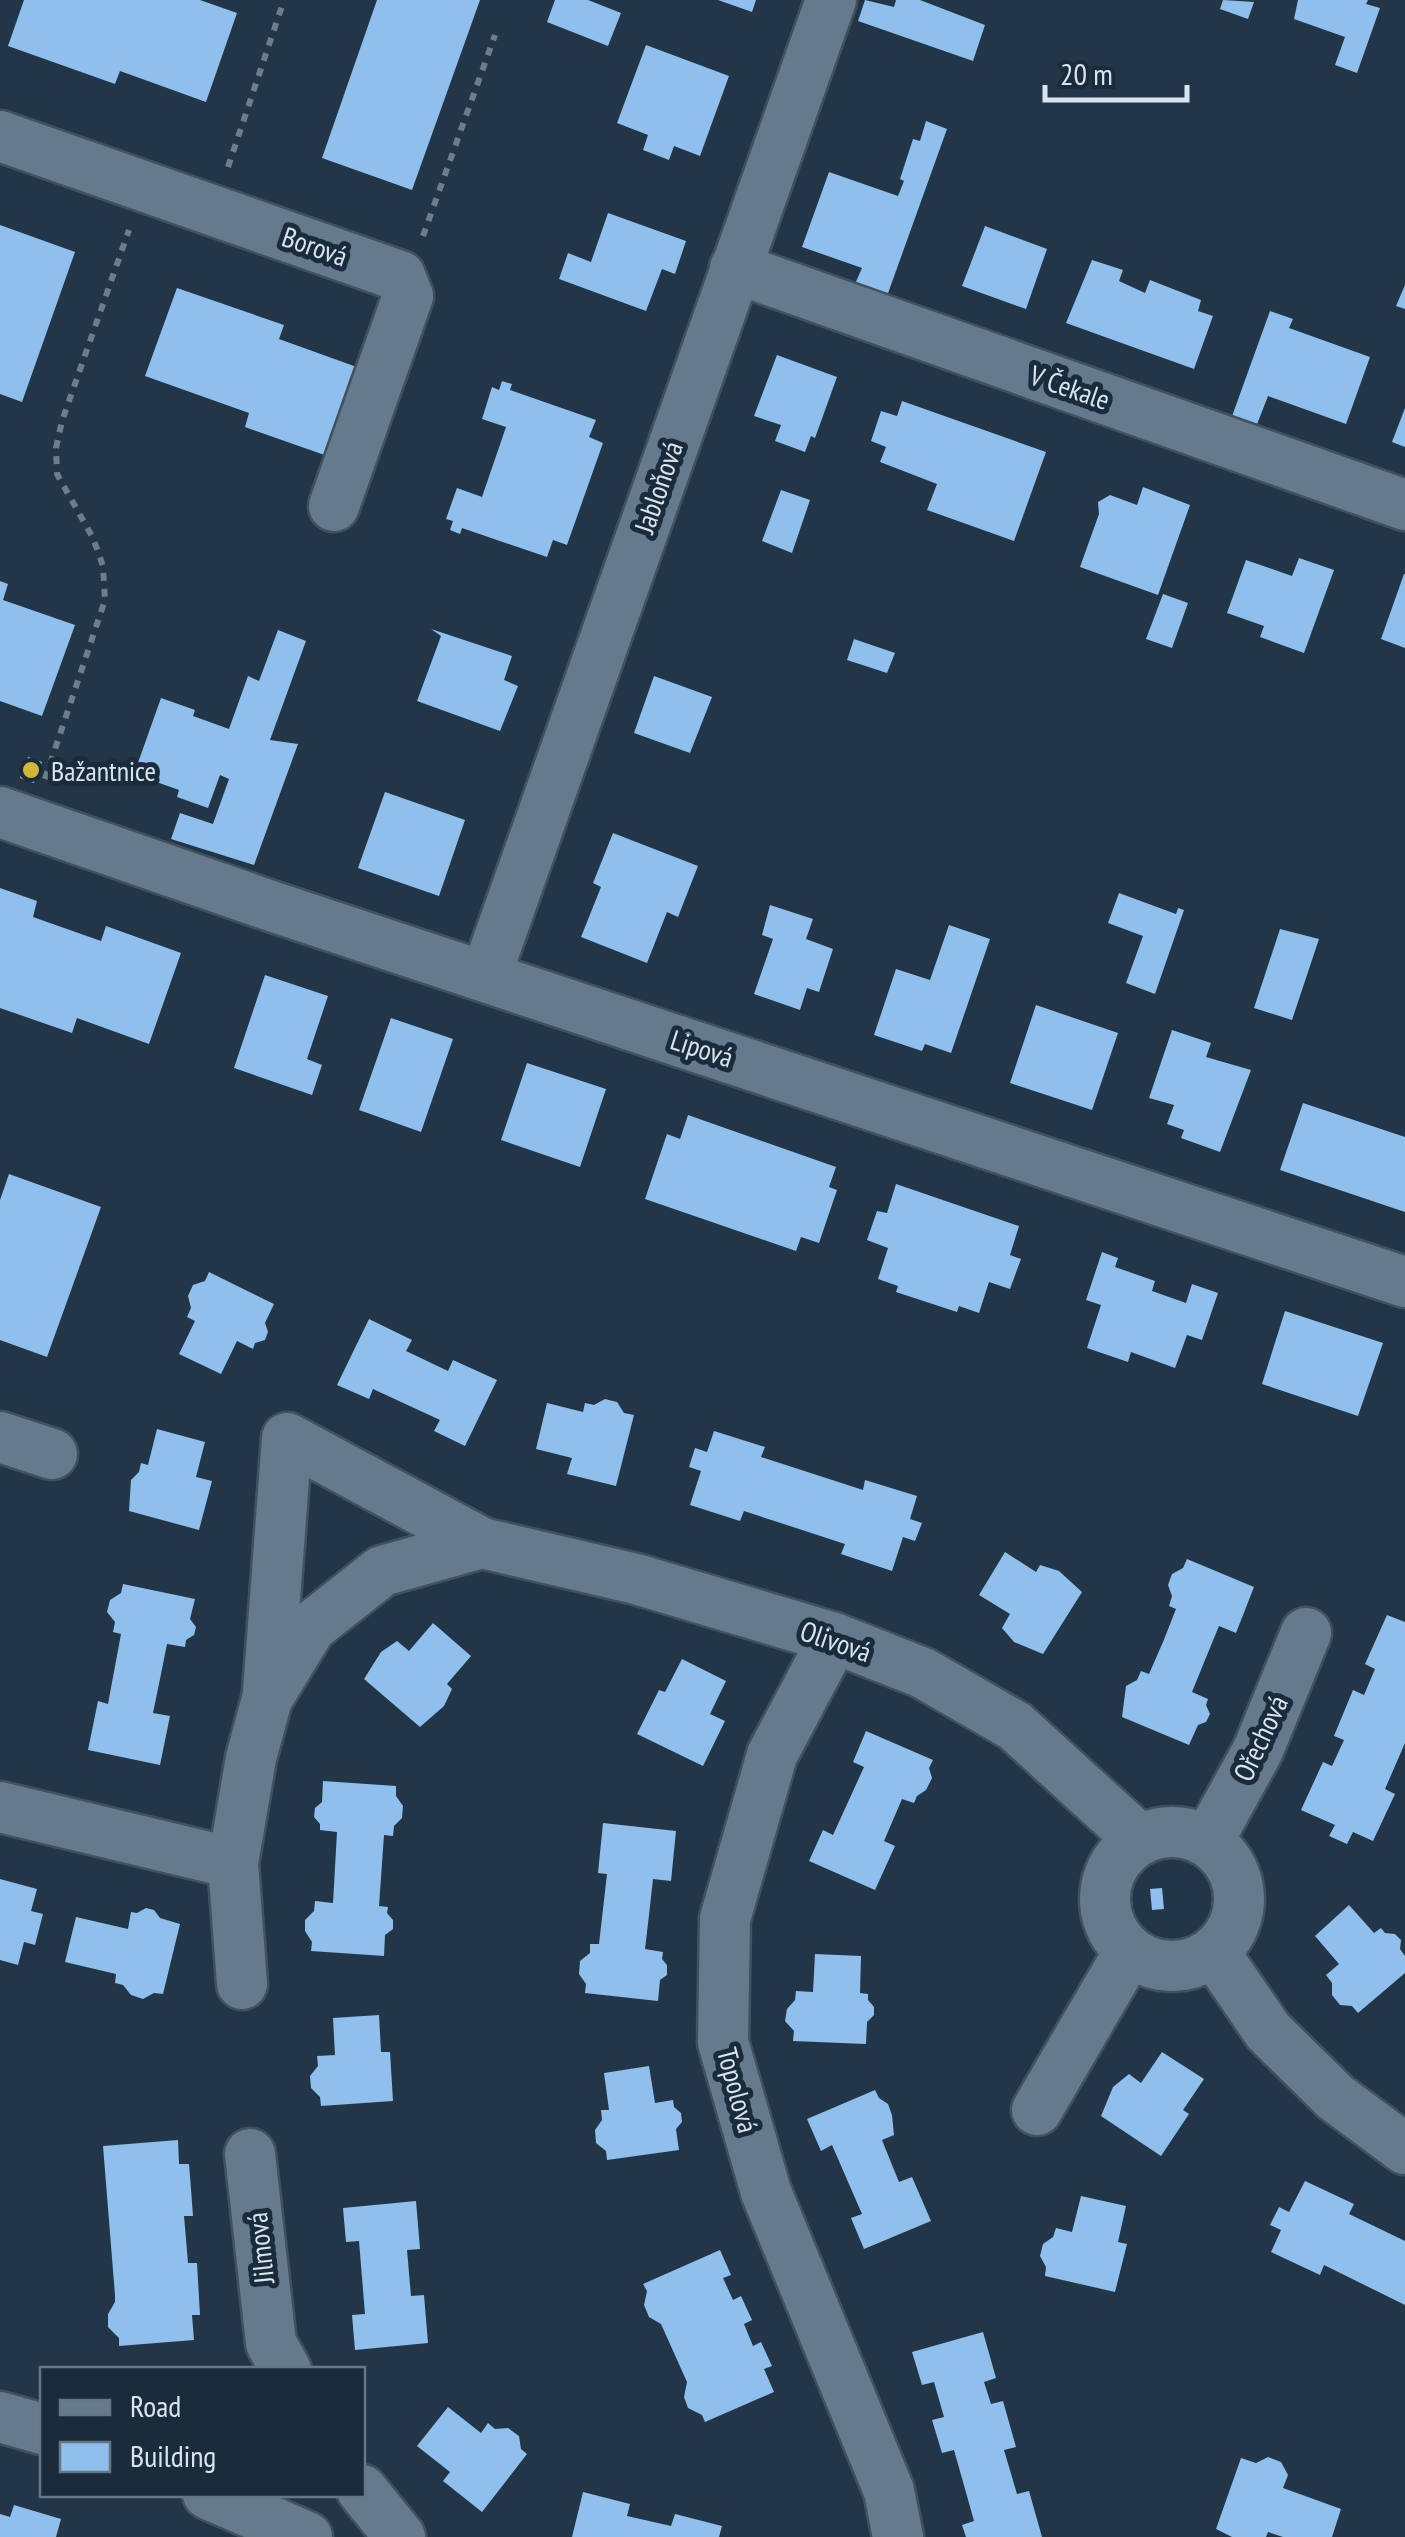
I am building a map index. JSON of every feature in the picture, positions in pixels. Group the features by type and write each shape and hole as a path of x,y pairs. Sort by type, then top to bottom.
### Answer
{"street":[{"name":"Jabloňová","path":"486,976 831,0"},
{"name":"Borová","path":"0,136 400,276 404,288"},
{"name":"V Čekale","path":"735,268 1405,505"},
{"path":"334,506 408,296 404,288"},
{"name":"Lipová","path":"15,817 268,905 1405,1282"},
{"path":"0,1436 52,1454"},
{"name":"Olivová","path":"242,1984 233,1864 251,1758 267,1699 288,1438 482,1543 636,1579 834,1638 923,1673 1015,1726 1139,1839"},
{"name":"Olivová","path":"267,1699 311,1627 382,1571 482,1543"},
{"name":"Ořechová","path":"1208,1841 1258,1750 1306,1633"},
{"name":"Topolová","path":"834,1638 772,1754 725,1920 723,2042 766,2192 889,2491 898,2537"},
{"path":"0,1807 233,1864"},
{"path":"1174,1831 1208,1841 1224,1855 1240,1895 1237,1916 1228,1936 1214,1952 1171,1967 1148,1962 1129,1952 1110,1924 1104,1892 1110,1871 1122,1852 1139,1839 1174,1831"},
{"path":"1037,2110 1129,1952"},
{"path":"1214,1952 1268,2030 1335,2097 1405,2149"},
{"name":"Jilmová","path":"250,2154 271,2361"},
{"path":"0,2416 40,2428"},
{"path":"365,2494 400,2537"},
{"path":"215,2497 306,2537"}],"path":[{"path":"213,211 284,0"},
{"path":"404,288 495,35"},
{"path":"15,817 105,600 102,566 93,538 57,474 56,448 144,186"}],"building":[{"path":"24,0 200,0 237,13 206,102 120,71 115,84 8,46"},
{"path":"377,0 480,0 412,190 322,158"},
{"path":"555,0 588,0 621,13 608,46 547,22"},
{"path":"718,0 756,0 752,12"},
{"path":"865,0 894,7 896,0 920,0 985,25 973,61 858,21"},
{"path":"1223,0 1254,2 1248,19 1220,9"},
{"path":"1298,0 1368,0 1366,4 1380,8 1357,73 1335,65 1345,37 1294,19"},
{"path":"646,45 729,76 700,156 674,146 669,160 643,150 648,135 617,123"},
{"path":"926,121 947,129 887,296 855,284 862,268 802,247 829,172 898,196 913,139 920,141"},
{"path":"608,213 686,241 675,274 662,269 646,311 559,279 568,253 591,262"},
{"path":"0,225 75,252 22,402 0,394"},
{"path":"985,226 1047,249 1026,309 962,286"},
{"path":"1092,260 1123,270 1119,281 1145,293 1150,280 1201,300 1198,311 1213,316 1194,369 1066,323"},
{"path":"1405,285 1405,309 1396,306"},
{"path":"177,288 284,325 279,339 365,370 333,458 245,427 249,413 145,376"},
{"path":"1270,311 1293,319 1289,328 1370,357 1346,424 1268,396 1256,427 1231,419"},
{"path":"777,355 837,377 815,438 811,436 805,452 775,441 781,425 754,416"},
{"path":"502,381 512,384 510,390 596,420 589,437 603,443 567,545 553,540 547,557 462,528 460,534 450,530 453,521 446,519 457,488 482,497 506,427 482,419 492,387 499,390"},
{"path":"902,401 1046,452 1014,541 927,510 937,484 880,462 886,447 871,441 881,411 897,416"},
{"path":"1405,408 1405,447 1392,442"},
{"path":"1143,487 1190,505 1158,595 1080,567 1099,514 1098,502 1110,495 1137,505"},
{"path":"781,490 810,500 792,553 762,541"},
{"path":"1299,558 1334,570 1304,653 1260,637 1264,626 1227,613 1246,560 1292,576"},
{"path":"1405,574 1405,648 1381,639"},
{"path":"0,581 8,584 3,600 75,625 42,716 0,701"},
{"path":"1163,594 1188,603 1172,648 1146,639"},
{"path":"431,629 512,656 504,680 518,686 500,731 417,701 441,636"},
{"path":"278,630 306,641 270,740 298,744 254,865 171,839 180,813 213,824 229,779 220,775 208,808 177,797 179,790 134,774 161,698 195,710 193,716 229,729 248,676 259,681"},
{"path":"854,639 895,653 887,673 847,660"},
{"path":"654,676 712,697 690,753 634,733"},
{"name":"Bažantnice","path":"28,757 42,762 34,783 20,778"},
{"path":"385,792 465,820 439,896 358,868"},
{"path":"613,833 698,866 678,917 667,912 647,963 581,937 601,887 593,883"},
{"path":"0,888 37,901 33,917 101,941 106,926 181,953 149,1044 77,1018 72,1033 0,1008"},
{"path":"1119,893 1176,914 1178,908 1184,910 1155,994 1126,983 1143,936 1108,923"},
{"path":"770,905 813,919 806,939 833,949 819,992 807,988 800,1010 754,994 773,939 762,935"},
{"path":"949,925 990,939 951,1053 925,1044 922,1051 874,1035 896,969 930,980"},
{"path":"1280,929 1319,939 1292,1020 1254,1008"},
{"path":"265,975 328,996 307,1059 322,1065 312,1095 234,1068"},
{"path":"1036,1005 1118,1033 1092,1110 1010,1083"},
{"path":"391,1018 453,1039 421,1132 359,1110"},
{"path":"1172,1030 1211,1043 1206,1057 1251,1070 1220,1152 1181,1138 1184,1130 1167,1124 1174,1105 1149,1098"},
{"path":"527,1063 606,1089 580,1167 501,1140"},
{"path":"1303,1103 1405,1137 1405,1212 1280,1170"},
{"path":"688,1115 836,1167 829,1187 837,1190 819,1243 801,1237 796,1251 645,1199 667,1134 680,1139"},
{"path":"9,1174 101,1207 47,1357 0,1340 0,1200"},
{"path":"896,1184 1019,1226 1010,1255 1021,1259 1010,1289 989,1282 979,1313 959,1306 957,1312 896,1292 898,1286 878,1279 888,1248 867,1240 877,1211 887,1213"},
{"path":"1102,1252 1118,1258 1115,1267 1155,1281 1152,1291 1186,1303 1192,1284 1218,1293 1202,1340 1187,1335 1175,1368 1131,1352 1128,1362 1087,1348 1101,1305 1086,1300"},
{"path":"209,1272 274,1304 265,1323 265,1340 255,1343 253,1349 237,1341 221,1374 179,1354 195,1321 187,1317 191,1308 188,1296 193,1285 205,1281"},
{"path":"1285,1311 1383,1343 1358,1416 1262,1384"},
{"path":"369,1319 412,1340 406,1351 448,1371 453,1360 497,1380 465,1446 434,1431 440,1420 373,1389 369,1399 337,1385"},
{"path":"605,1399 617,1402 624,1413 634,1415 616,1486 567,1474 572,1458 536,1449 547,1403 583,1412 585,1403 594,1405"},
{"path":"157,1429 205,1442 196,1477 212,1481 199,1530 129,1511 131,1480 141,1463 148,1465"},
{"path":"714,1431 765,1447 761,1457 863,1490 865,1480 917,1496 910,1519 922,1523 915,1541 903,1537 892,1571 841,1554 845,1544 744,1511 740,1521 690,1505 701,1471 689,1467 695,1448 707,1452"},
{"path":"1005,1552 1036,1572 1040,1565 1059,1571 1082,1592 1043,1654 1014,1642 1002,1628 1010,1614 979,1595"},
{"path":"1187,1559 1254,1587 1236,1633 1219,1626 1205,1660 1192,1692 1208,1699 1210,1714 1206,1722 1198,1725 1189,1745 1122,1717 1126,1686 1137,1680 1141,1671 1149,1674 1163,1642 1176,1609 1169,1606 1172,1596 1168,1585 1172,1574 1183,1568"},
{"path":"123,1584 195,1599 190,1619 196,1627 194,1635 186,1640 185,1647 167,1644 153,1713 170,1716 160,1765 88,1750 98,1701 108,1704 121,1634 113,1632 115,1622 107,1612 110,1600 121,1593"},
{"path":"1387,1615 1405,1622 1405,1743 1385,1789 1395,1794 1373,1841 1353,1832 1347,1844 1329,1836 1335,1825 1301,1810 1323,1762 1332,1766 1344,1740 1334,1736 1353,1690 1364,1695 1375,1669 1365,1664"},
{"path":"433,1623 471,1656 447,1684 452,1689 444,1706 420,1727 364,1679 381,1652 397,1641 409,1651"},
{"path":"682,1659 726,1681 710,1714 725,1721 703,1766 637,1734 659,1690 665,1692"},
{"path":"866,1731 933,1760 929,1768 932,1778 926,1790 914,1803 902,1799 884,1841 895,1846 875,1890 809,1861 823,1830 833,1835 864,1767 853,1762"},
{"path":"323,1781 396,1786 396,1796 403,1806 393,1836 384,1835 379,1906 388,1907 393,1929 385,1935 384,1956 311,1951 305,1920 314,1911 315,1901 333,1903 337,1832 320,1830 314,1817 315,1808 322,1802"},
{"path":"603,1823 676,1831 671,1881 653,1879 645,1949 663,1952 662,1959 667,1965 667,1975 660,1980 658,2001 585,1993 586,1984 579,1974 580,1961 590,1953 590,1944 599,1944 607,1874 598,1873"},
{"path":"0,1879 37,1889 31,1911 43,1914 35,1945 24,1942 18,1965 0,1960"},
{"path":"1162,1888 1164,1909 1152,1910 1150,1889"},
{"path":"1349,1905 1374,1933 1381,1928 1385,1933 1395,1934 1405,1956 1405,1973 1358,2013 1352,2006 1340,2005 1332,1995 1332,1983 1326,1975 1339,1964 1315,1936"},
{"path":"154,1910 160,1918 180,1924 163,1994 154,1993 143,1999 115,1983 116,1974 65,1962 76,1917 128,1929 131,1912"},
{"path":"815,1954 861,1956 860,1993 868,1994 874,2007 874,2015 867,2022 866,2044 793,2041 794,2031 785,2021 787,2009 795,2000 796,1991 813,1992"},
{"path":"379,2015 381,2052 390,2052 393,2101 321,2106 320,2097 311,2088 310,2076 318,2066 317,2056 335,2055 333,2018"},
{"path":"1162,2052 1204,2079 1183,2110 1189,2114 1161,2156 1101,2116 1113,2087 1129,2074 1141,2083"},
{"path":"649,2066 655,2103 673,2100 681,2113 682,2122 676,2129 679,2150 607,2160 606,2151 596,2143 595,2130 602,2120 601,2110 609,2110 604,2073"},
{"path":"875,2090 892,2115 894,2135 882,2140 899,2182 912,2177 931,2221 864,2249 851,2218 862,2214 832,2145 821,2151 807,2119"},
{"path":"178,2140 179,2164 189,2164 193,2216 184,2216 188,2263 197,2263 200,2315 192,2315 194,2340 119,2346 119,2338 108,2327 115,2295 103,2146"},
{"path":"1305,2181 1354,2204 1349,2214 1405,2241 1405,2305 1324,2265 1320,2275 1271,2252 1281,2230 1270,2225 1279,2207 1289,2212"},
{"path":"1081,2196 1126,2206 1118,2242 1127,2244 1115,2292 1045,2276 1046,2267 1040,2256 1043,2244 1053,2237 1056,2228 1072,2232"},
{"path":"416,2201 420,2249 407,2250 411,2296 424,2295 428,2343 355,2350 352,2315 365,2314 359,2241 346,2242 343,2208"},
{"path":"720,2250 731,2275 723,2278 733,2300 741,2296 752,2320 744,2324 753,2346 761,2342 772,2366 764,2369 774,2392 705,2422 702,2415 688,2408 684,2397 687,2382 661,2324 649,2317 643,2284"},
{"path":"983,2332 996,2378 984,2382 991,2404 1003,2401 1016,2447 1004,2450 1017,2494 1029,2491 1042,2537 966,2537 962,2525 974,2521 954,2450 942,2453 932,2420 944,2417 934,2382 922,2385 912,2352"},
{"path":"448,2407 481,2433 488,2423 495,2429 508,2428 519,2436 521,2449 527,2454 482,2512 443,2481 450,2472 417,2446"},
{"path":"1268,2457 1281,2462 1288,2475 1283,2488 1341,2509 1332,2537 1283,2537 1268,2532 1266,2537 1232,2537 1216,2529 1241,2458 1256,2463"},
{"path":"583,2492 630,2504 627,2516 671,2526 675,2514 722,2526 719,2537 572,2537"},
{"path":"14,2505 61,2519 56,2537 0,2537 0,2514 10,2517"}],"place":[{"name":"Bažantnice","path":"31,770"}]}
